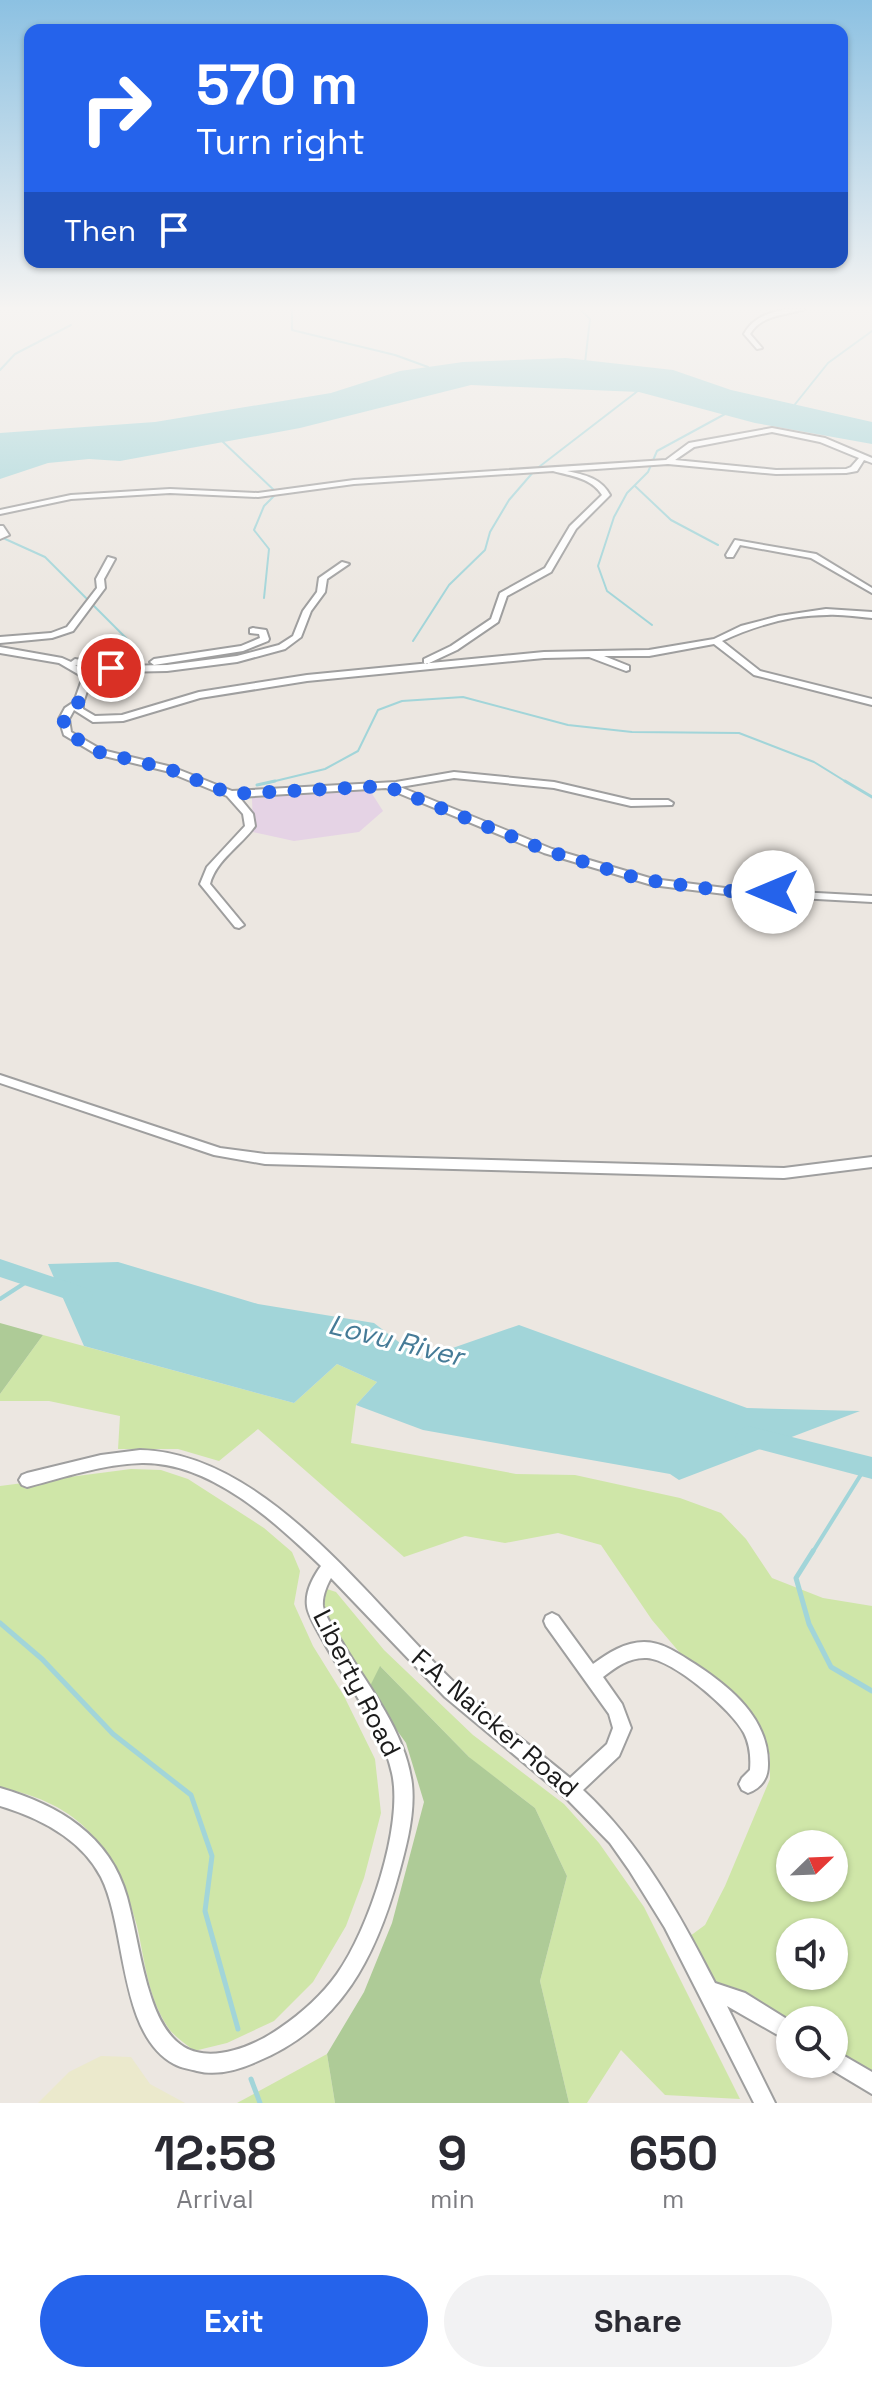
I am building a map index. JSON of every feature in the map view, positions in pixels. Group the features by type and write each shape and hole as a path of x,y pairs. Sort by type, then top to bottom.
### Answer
{"street":[{"path":"668,462 692,445 772,430 822,440 872,461"},
{"path":"0,512 42,500 71,497 170,491 258,495 354,482 668,462 776,472 846,471 854,469 863,457"},
{"path":"417,666 448,652 473,631 495,620 503,595 548,570 573,528 606,495 604,489 594,482 549,469"},
{"path":"0,528 5,535 0,537"},
{"path":"730,555 741,541 769,550 807,554 872,591"},
{"path":"0,640 52,635 74,627 101,588 100,579 111,559"},
{"path":"0,650 111,668 167,668 214,663 289,644 297,637 307,611 319,597 323,578 345,564"},
{"path":"78,703 79,710 87,716 123,718 206,693 417,666 591,653 649,653 716,641 744,628 790,617 826,612 872,615"},
{"path":"253,631 263,632 265,639 243,648 111,668 89,679 78,703 68,710 64,719 67,733 99,752 169,769 231,794 386,786 467,776 554,785 631,803 668,803"},
{"path":"716,641 757,673 872,702"},
{"path":"591,653 626,668"},
{"path":"62,661 84,671 89,679"},
{"path":"386,786 548,851 640,879 725,891 872,899"},
{"path":"231,794 248,814 250,826 238,845 208,871 205,884 239,925"},
{"path":"0,1079 219,1152 265,1159 784,1173 872,1162"},
{"name":"F.A. Naicker Road","path":"27,1480 137,1458 173,1459 207,1471 236,1489 331,1565 452,1692 572,1788 636,1863 707,1990 765,2103"},
{"name":"Liberty Road","path":"0,1797 45,1813 70,1829 107,1871 117,1891 144,2008 154,2030 173,2052 205,2063 247,2056 277,2042 316,2016 347,1980 359,1960 386,1889 403,1815 403,1789 393,1748 315,1606 319,1582 331,1565"},
{"path":"552,1621 620,1717 621,1734 613,1750 572,1788"},
{"path":"591,1676 623,1654 648,1650 675,1660 709,1682 739,1708 757,1742 761,1755 759,1774 748,1784"},
{"path":"707,1990 738,2000 776,2023"},
{"path":"848,2069 872,2084"}],"shaded area":[{"path":"369,789 383,811 359,832 294,841 253,832 252,798"},
{"path":"101,2056 131,2057 150,2084 185,2103 38,2103 69,2072"}],"green space":[{"path":"0,1323 43,1335 0,1394"},
{"path":"43,1335 294,1403 337,1364 377,1382 356,1405 351,1443 516,1474 575,1475 680,1498 721,1513 746,1539 772,1578 823,1598 872,1606 872,2073 848,2059 848,2006 776,2006 776,2016 712,1986 686,1939 705,1925 725,1886 770,1779 770,1755 737,1695 686,1660 652,1620 601,1545 558,1533 505,1543 465,1536 404,1557 258,1429 219,1461 178,1449 118,1449 120,1416 49,1401 0,1401 0,1394"},
{"path":"131,1469 161,1470 188,1479 264,1528 292,1552 300,1571 294,1604 313,1646 344,1696 375,1759 381,1813 364,1878 346,1926 313,1982 274,2021 227,2043 194,2051 172,2033 160,2014 151,1990 129,1899 106,1852 91,1833 52,1805 0,1788 0,1486"},
{"path":"324,1588 336,1592 384,1650 473,1735 564,1804 599,1843 644,1907 740,2099 665,2095 621,2050 587,2103 569,2103 540,1981 567,1876 535,1808 471,1759 381,1667 368,1690 322,1612"},
{"path":"380,1666 469,1757 535,1808 567,1876 540,1981 569,2103 335,2103 327,2054 364,1992 392,1923 424,1802 406,1743 368,1690"},
{"path":"327,2054 335,2103 237,2103"}],"water":[{"path":"245,407 383,407 300,428 120,461 89,459 48,463 0,479 0,433 155,422"},
{"path":"696,407 807,407 872,422 872,444 755,423"},
{"path":"118,1262 258,1304 374,1323 421,1359 519,1325 747,1408 860,1411 679,1480 670,1474 423,1430 356,1405 377,1382 337,1364 294,1403 84,1346 48,1264"}],"waterway":[{"path":"413,641 449,585 485,550 490,532 509,500 535,470 617,407"},
{"path":"652,625 607,591 598,566 614,517 627,493 648,472 657,451 725,414"},
{"path":"221,440 277,493 264,506 254,530 269,549 264,598"},
{"path":"635,486 671,520 718,545"},
{"path":"3,538 45,557 129,641"},
{"path":"267,783 325,769 358,751 378,710 402,701 463,697 568,725 632,732 739,733 814,762 848,783"},
{"path":"257,785 275,781"},
{"path":"845,781 872,797"},
{"name":"Lovu River","path":"0,1268 81,1295"},
{"path":"0,1299 34,1277"},
{"name":"Lovu River","path":"748,1437 872,1468"},
{"path":"812,1553 865,1468"},
{"path":"813,1551 796,1578 809,1624 831,1667 872,1691"},
{"path":"0,1623 42,1659 113,1734 191,1795 212,1856 205,1911 238,2029"},
{"path":"251,2079 260,2103"}],"route":[{"path":"111,668 89,679 78,703 68,710 63,724 74,739 99,752 169,769 231,794 386,786 548,851 640,879 725,891 773,892"}]}
